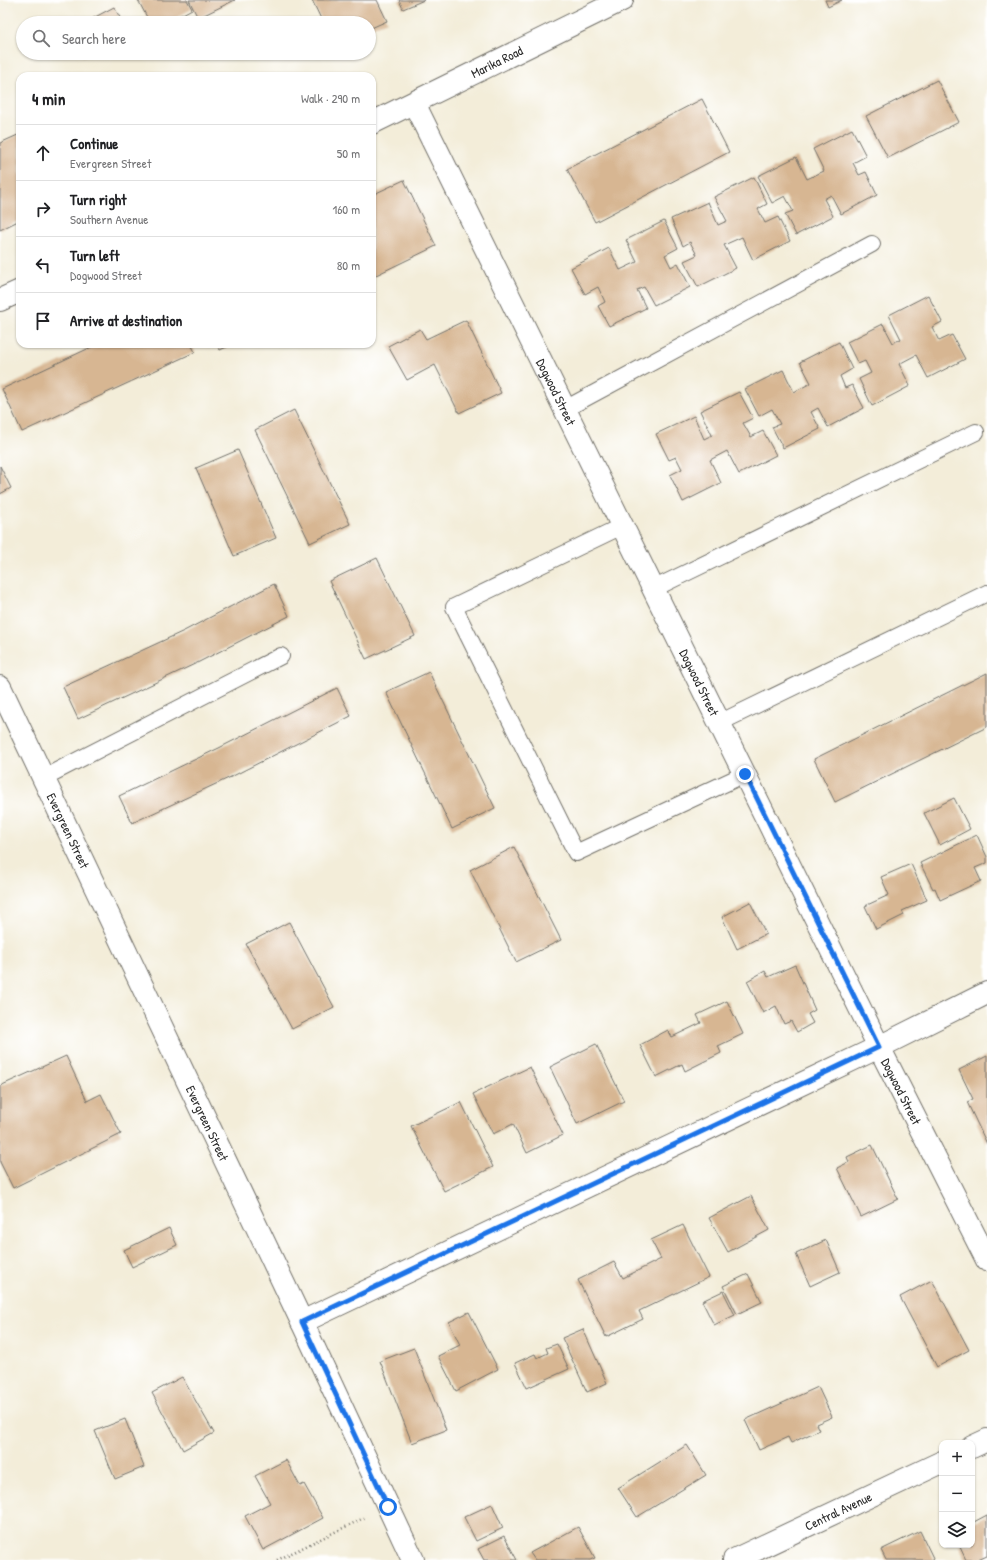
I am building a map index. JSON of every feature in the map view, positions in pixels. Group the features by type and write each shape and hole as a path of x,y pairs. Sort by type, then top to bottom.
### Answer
{"street":[{"name":"Marika Road","path":"376,121 622,0"},
{"name":"Dogwood Street","path":"414,103 879,1047 987,1260"},
{"path":"0,300 16,293"},
{"name":"Evergreen Street","path":"0,687 302,1322 413,1560"},
{"path":"302,1322 879,1047 987,993"},
{"path":"975,1446 987,1440"},
{"name":"Central Avenue","path":"734,1560 939,1463"}],"lane":[{"path":"565,409 872,244"},
{"path":"653,589 976,432"},
{"path":"622,526 454,606 576,853 745,774"},
{"path":"719,723 987,593"},
{"path":"43,778 281,656"}],"path":[{"path":"277,1560 388,1507"}],"building":[{"path":"138,0 187,0 192,9 179,16 146,16"},
{"path":"189,0 235,0 202,16 197,16"},
{"path":"312,0 377,0 387,21 376,26 376,16 320,16"},
{"path":"399,0 424,0 403,9"},
{"path":"825,0 842,0 828,7"},
{"path":"114,7 119,16 97,16"},
{"path":"937,80 959,122 888,158 866,116"},
{"path":"702,99 729,152 595,222 567,169"},
{"path":"852,129 866,156 853,163 859,175 866,172 877,195 841,214 831,195 824,199 833,216 796,235 785,214 793,211 785,196 772,203 758,176 796,157 807,179 824,171 813,149"},
{"path":"16,136 16,222 0,230 0,143"},
{"path":"754,177 767,204 758,209 765,223 778,217 790,241 753,260 742,237 724,245 736,268 698,287 684,261 697,255 690,242 683,246 671,219 708,202 718,225 727,221 714,197"},
{"path":"404,180 436,246 376,275 376,193"},
{"path":"664,221 678,248 665,255 671,267 678,263 690,287 654,305 644,287 637,290 646,308 609,326 598,306 605,302 598,287 585,294 571,268 609,248 620,270 637,262 626,240"},
{"path":"928,295 942,322 932,327 939,341 952,335 965,359 928,378 916,355 899,364 910,386 872,406 859,379 871,373 865,361 858,364 847,342 883,324 893,343 901,339 889,315"},
{"path":"466,320 501,393 459,413 435,365 407,380 388,346 420,329 426,339"},
{"path":"839,342 852,369 840,376 845,388 852,385 864,408 828,427 818,408 811,412 820,429 783,448 772,427 780,424 772,409 759,416 745,389 783,370 794,392 811,383 800,362"},
{"path":"89,348 193,348 195,352 22,432 2,389"},
{"path":"739,392 753,418 743,423 751,437 763,431 776,455 739,474 727,451 710,460 721,483 683,502 670,475 682,469 676,457 669,460 656,434 694,416 704,439 712,435 700,411"},
{"path":"294,410 350,524 310,543 255,430"},
{"path":"238,450 276,538 234,556 196,468"},
{"path":"0,466 11,488 0,494"},
{"path":"377,558 415,636 366,659 329,581"},
{"path":"274,584 289,616 199,662 78,719 63,687 184,631"},
{"path":"429,672 495,808 452,829 386,692"},
{"path":"987,673 987,727 835,802 814,759"},
{"path":"337,688 351,716 233,776 132,823 119,796 219,748"},
{"path":"954,798 970,829 940,845 924,813"},
{"path":"977,835 987,857 987,863 975,868 981,881 940,900 935,888 933,889 920,863"},
{"path":"514,847 561,940 516,962 470,870"},
{"path":"911,864 927,900 902,911 904,915 876,929 865,906 889,895 881,877"},
{"path":"750,902 766,934 737,949 722,917"},
{"path":"289,922 334,1007 292,1029 246,944"},
{"path":"795,965 815,1010 808,1014 813,1023 797,1032 791,1021 784,1024 776,1006 763,1013 747,981 765,971 768,977"},
{"path":"727,1001 743,1034 718,1046 721,1053 685,1071 682,1064 656,1077 640,1045 668,1030 672,1037 701,1023 697,1015"},
{"path":"596,1044 624,1101 577,1124 550,1067"},
{"path":"66,1056 87,1101 101,1094 121,1134 13,1188 0,1162 0,1086"},
{"path":"987,1056 987,1144 967,1102 973,1099 959,1070"},
{"path":"530,1067 563,1135 527,1153 513,1124 493,1134 473,1094"},
{"path":"461,1102 493,1167 444,1191 411,1126"},
{"path":"872,1145 898,1199 861,1217 837,1168 849,1162 847,1157"},
{"path":"751,1196 769,1230 728,1252 709,1218"},
{"path":"683,1225 709,1277 639,1311 643,1319 606,1337 578,1280 614,1262 623,1278 661,1259 651,1240"},
{"path":"169,1228 177,1245 132,1267 124,1250"},
{"path":"826,1240 840,1272 810,1286 796,1254"},
{"path":"748,1274 762,1302 737,1314 723,1286"},
{"path":"932,1280 969,1350 937,1367 900,1297"},
{"path":"723,1291 735,1315 714,1325 702,1301"},
{"path":"469,1312 498,1369 456,1391 438,1356 460,1345 449,1322"},
{"path":"583,1329 607,1383 587,1392 562,1338"},
{"path":"557,1344 569,1369 527,1388 515,1363 535,1354 537,1358 548,1353 546,1348"},
{"path":"414,1348 446,1430 412,1443 380,1361"},
{"path":"182,1377 214,1433 183,1450 152,1393"},
{"path":"818,1387 832,1417 816,1424 819,1430 791,1443 788,1437 759,1450 745,1420"},
{"path":"125,1419 144,1467 115,1479 95,1431"},
{"path":"687,1445 706,1475 637,1517 618,1488"},
{"path":"286,1460 300,1486 304,1484 323,1518 263,1550 245,1516 270,1503 255,1476"},
{"path":"492,1504 503,1528 476,1541 464,1517"},
{"path":"987,1515 987,1556 978,1560 966,1560 960,1548 975,1548 975,1521"},
{"path":"578,1527 595,1558 590,1560 535,1560 530,1553"},
{"path":"920,1531 934,1560 886,1560 881,1550"},
{"path":"504,1536 517,1560 484,1560 478,1549"}],"route":[{"path":"388,1507 302,1322 879,1047 745,774"}]}
